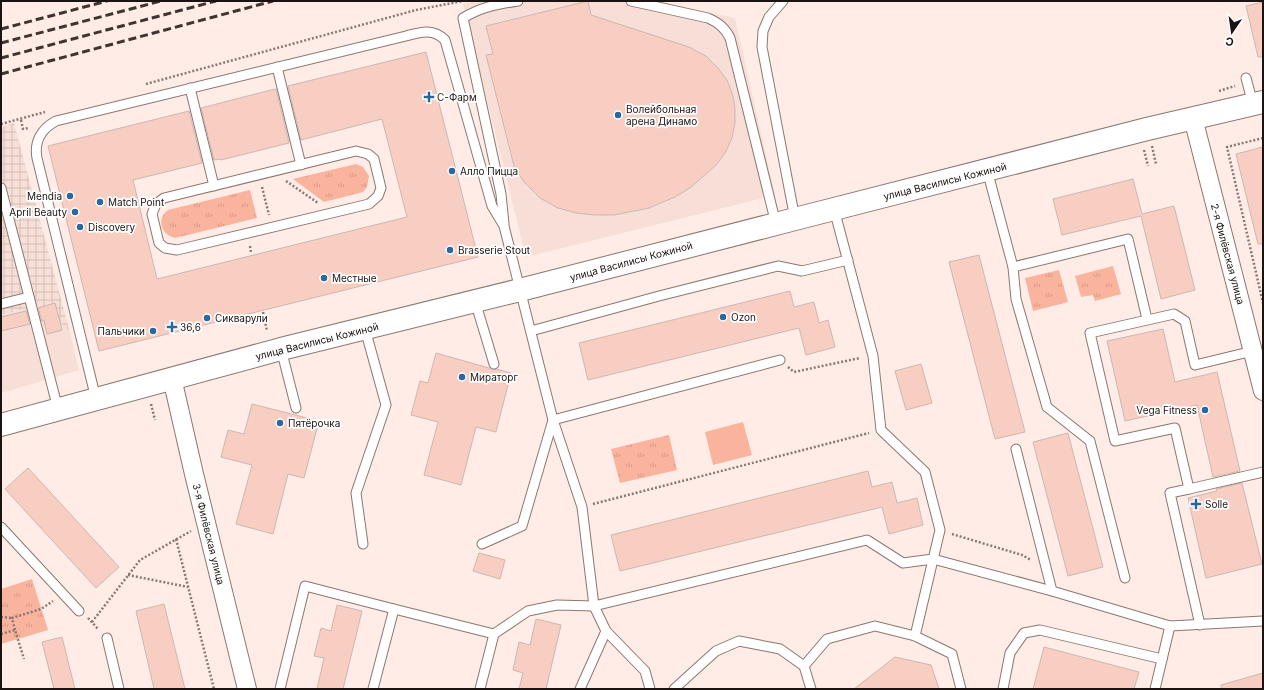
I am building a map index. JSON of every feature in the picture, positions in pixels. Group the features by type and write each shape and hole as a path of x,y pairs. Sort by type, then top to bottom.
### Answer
{"street":[{"name":"улица Василисы Кожиной","path":"1,425 281,349 520,290 1193,118 1258,103"},
{"name":"2-я Филёвская улица","path":"1193,118 1263,391"},
{"name":"3-я Филёвская улица","path":"172,378 247,689"}],"lane":[{"path":"518,1 490,6 471,13 463,18 501,194 504,226 553,420 582,507 594,606 606,630 645,671 650,689"},
{"path":"631,1 708,18 716,22 727,32 786,221"},
{"path":"783,1 769,17 763,30 762,47 786,221"},
{"path":"96,399 36,158 36,145 38,139 45,129 56,121 426,31 439,34 445,40 492,206 504,226"},
{"path":"278,67 302,164"},
{"path":"1246,78 1258,103"},
{"path":"190,88 214,186"},
{"path":"356,151 368,154 374,159 381,188 378,196 368,204 177,250 162,246 159,243 152,214 156,204 164,198 272,172 356,151"},
{"path":"987,170 1013,267 1016,299 1047,407 1090,440 1125,578"},
{"path":"1,188 58,409"},
{"path":"834,209 873,356 881,430 925,472 940,530 915,636"},
{"path":"1013,267 1128,240 1147,319"},
{"path":"531,331 659,296 778,266 802,271 848,260"},
{"path":"1,304 29,297"},
{"path":"475,301 494,364"},
{"path":"1189,489 1175,428 1115,441 1090,333 1174,314 1185,320 1195,365 1253,351"},
{"path":"363,544 356,493 386,405 365,329"},
{"path":"281,349 296,408"},
{"path":"553,420 780,360"},
{"path":"482,544 522,526 553,420"},
{"path":"1016,449 1052,591"},
{"path":"1200,625 1170,494 1263,472"},
{"path":"1,527 79,611"},
{"path":"480,689 494,634 528,611 557,605 594,606 867,540 903,563 933,559 1052,591 1170,626 1263,621"},
{"path":"280,689 305,586 494,634"},
{"path":"373,689 394,608"},
{"path":"804,666 827,639 875,626 915,636 952,654 961,689"},
{"path":"1155,689 1170,626"},
{"path":"580,689 606,630"},
{"path":"1003,689 1010,653 1024,633 1040,630 1162,659"},
{"path":"107,638 119,689"},
{"path":"674,689 716,651 739,641 780,649 804,666 811,689"}],"path":[{"path":"139,86 416,10 463,1"},
{"path":"1,124 47,111"},
{"path":"21,120 24,129"},
{"path":"1263,138 1227,147 1263,303"},
{"path":"1144,150 1148,166"},
{"path":"272,172 331,213"},
{"path":"259,175 272,227"},
{"path":"263,312 267,331"},
{"path":"780,360 794,372 873,356"},
{"path":"151,404 155,420"},
{"path":"582,507 881,430"},
{"path":"92,622 140,560 206,523"},
{"path":"940,530 1022,556 1047,569"},
{"path":"176,539 214,689"},
{"path":"128,575 188,588"},
{"path":"1,617 12,618 42,609 63,593"},
{"path":"79,611 107,638"},
{"path":"12,618 24,659"},
{"path":"1,634 15,630"}],"shaded area":[{"name":"Волейбольная арена Динамо","path":"477,1 652,1 735,18 775,195 526,257 463,4"},
{"path":"14,123 69,329 47,335 39,305 1,315 1,127"},
{"path":"39,305 47,335 69,329 79,370 1,393 1,315"}],"green space":[{"path":"356,164 363,167 369,176 367,187 363,192 324,202 293,179"},
{"path":"250,190 257,218 175,238 166,234 163,230 161,222 162,218 168,210"},
{"path":"1113,266 1121,294 1095,301 1093,295 1081,297 1075,276"},
{"path":"1059,270 1068,302 1033,311 1025,278"},
{"path":"743,422 752,455 713,465 705,432"},
{"path":"669,435 677,470 620,483 611,449"},
{"path":"32,579 48,630 1,644 1,589"}],"building":[{"name":"Волейбольная арена Динамо","path":"588,1 591,15 689,47 706,56 727,80 733,96 735,123 732,138 725,153 716,165 690,188 675,197 649,208 614,215 595,215 576,213 558,208 540,198 524,182 514,166 486,55 493,54 486,26"},
{"path":"1263,2 1263,57 1258,57 1246,6"},
{"name":"Match Point","path":"426,52 478,257 99,351 48,146 189,111 202,163 133,180 157,279 407,217 382,119 301,140 288,86"},
{"path":"276,89 289,143 221,160 214,160 201,108"},
{"path":"1263,147 1263,244 1258,244 1236,154"},
{"path":"1133,179 1142,214 1174,206 1195,290 1161,299 1141,216 1062,235 1053,199"},
{"path":"979,255 1025,432 995,439 949,262"},
{"path":"790,291 794,307 814,302 819,323 828,320 835,347 806,355 799,328 588,380 579,343"},
{"path":"55,303 62,330 47,334 44,320 42,321 38,308"},
{"path":"26,311 30,324 1,331 1,317"},
{"path":"1163,329 1175,382 1217,372 1240,471 1213,477 1197,405 1125,421 1107,341"},
{"path":"436,353 492,370 496,369 511,373 496,432 476,427 461,485 424,475 438,422 411,415 420,381 428,383"},
{"path":"921,364 932,403 906,410 895,371"},
{"path":"252,404 319,421 304,478 288,474 273,534 236,524 252,465 221,457 228,430 244,434"},
{"path":"1068,433 1103,567 1068,576 1033,442"},
{"path":"28,468 119,567 96,588 5,489"},
{"path":"868,471 872,487 892,482 897,503 917,498 923,525 889,534 882,507 620,571 611,535"},
{"path":"1242,483 1262,564 1206,578 1188,498"},
{"path":"479,553 505,560 500,579 473,571"},
{"path":"164,604 185,689 154,689 136,611"},
{"path":"337,605 362,611 343,689 317,689 324,658 314,656 321,628 331,631"},
{"path":"536,619 561,625 546,689 519,689 523,673 513,670 519,642 530,645"},
{"path":"62,637 75,689 54,689 42,642"},
{"path":"1044,647 1139,672 1134,689 1033,689"},
{"path":"895,657 931,665 939,689 854,689"},
{"path":"1263,673 1263,689 1221,689 1221,685"}],"railway":[{"path":"1,29 107,1"},
{"path":"1,43 161,1"},
{"path":"1,58 216,1"},
{"path":"1,74 273,1"}],"place":[{"name":"C-Фарм","path":"429,97"},
{"name":"Волейбольная арена Динамо","path":"618,115"},
{"name":"Алло Пицца","path":"452,171"},
{"name":"Mendia","path":"70,196"},
{"name":"Match Point","path":"100,202"},
{"name":"April Beauty","path":"75,212"},
{"name":"Discovery","path":"80,227"},
{"name":"Brasserie Stout","path":"450,250"},
{"name":"Местные","path":"324,278"},
{"name":"Ozon","path":"723,317"},
{"name":"Сикварули","path":"207,318"},
{"name":"36,6","path":"172,327"},
{"name":"Пальчики","path":"153,331"},
{"name":"Мираторг","path":"462,377"},
{"name":"Vega Fitness","path":"1205,410"},
{"name":"Пятёрочка","path":"280,423"},
{"name":"Solle","path":"1196,504"}]}
